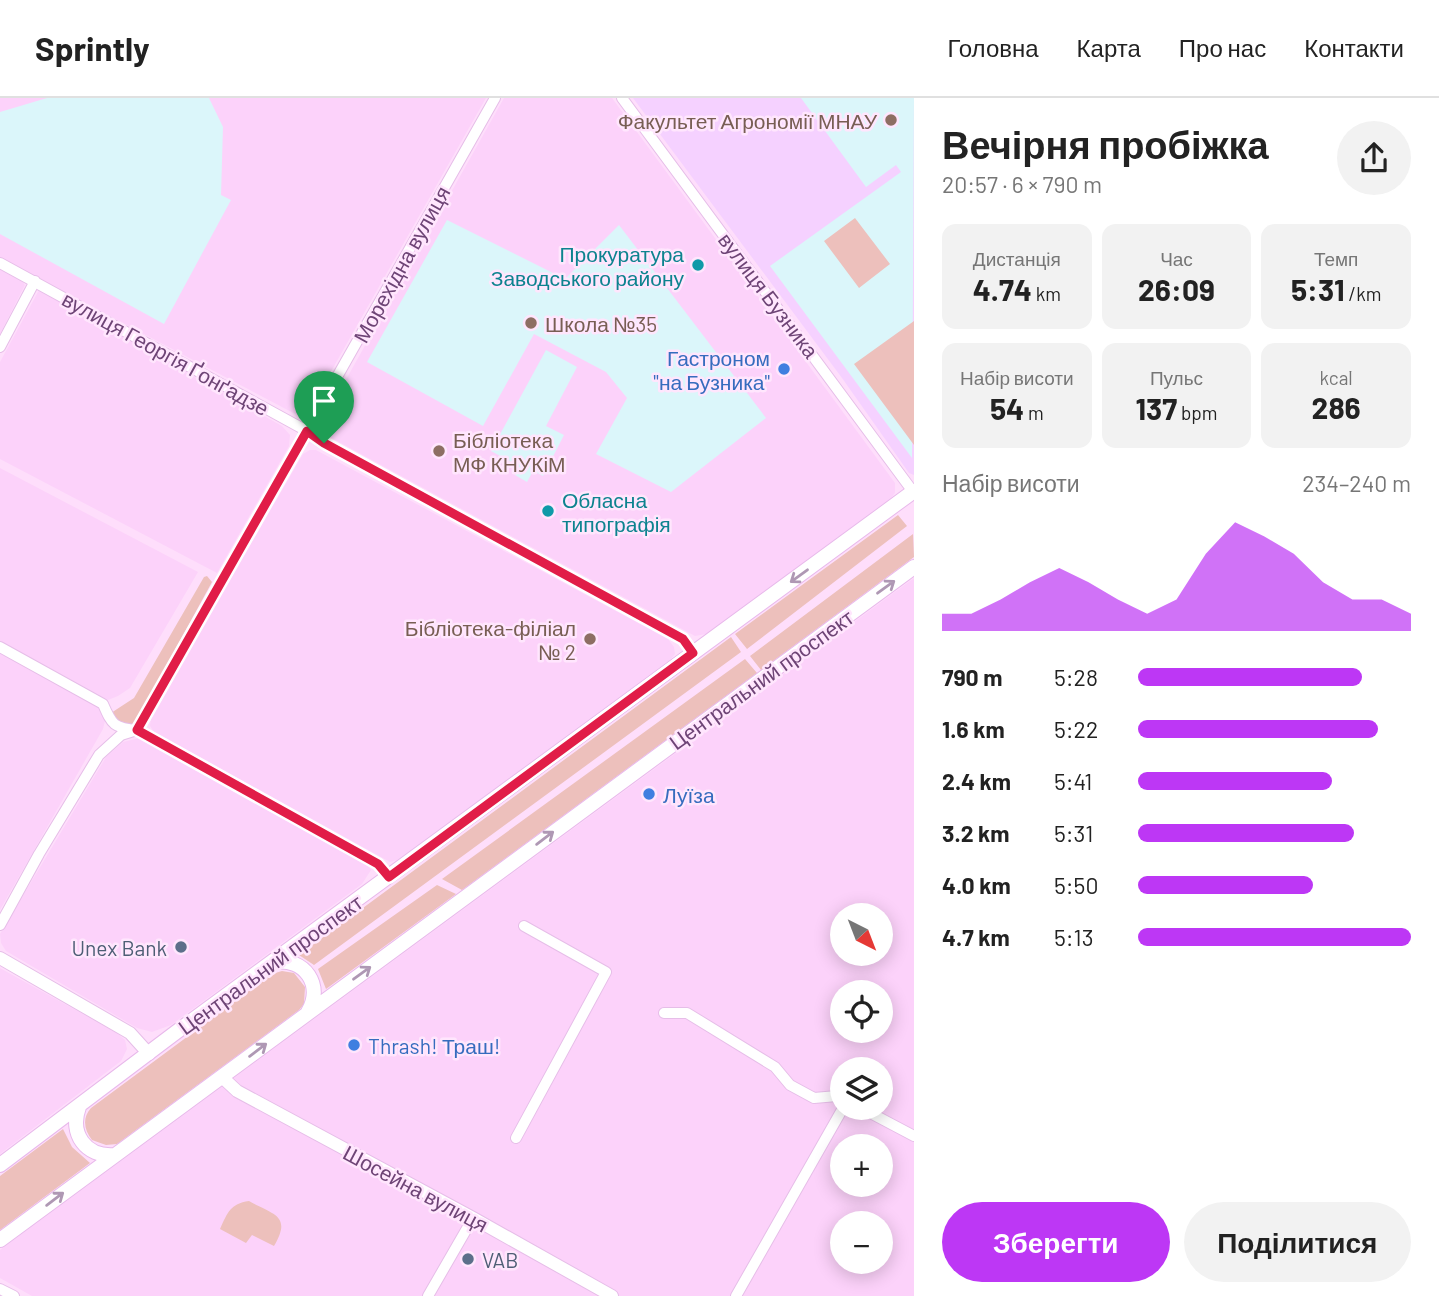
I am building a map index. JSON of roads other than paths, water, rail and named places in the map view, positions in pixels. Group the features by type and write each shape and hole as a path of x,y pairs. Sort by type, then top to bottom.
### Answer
{"main road":[{"name":"Центральний проспект","path":"0,1165 914,492"},
{"name":"Центральний проспект","path":"0,1240 914,567"},
{"path":"274,962 296,963 308,973 314,993 307,1014"},
{"path":"79,1107 75,1125 81,1142 96,1153 114,1155"}],"street":[{"name":"Морехідна вулиця","path":"137,730 495,98"},
{"name":"вулиця Бузника","path":"622,98 914,492"},
{"name":"вулиця Георгія Ґонґадзе","path":"0,262 307,431 336,450 683,639 693,653"},
{"path":"0,348 35,281"},
{"path":"0,647 103,704 110,721 120,729 137,730 378,864 389,877"},
{"path":"0,925 99,755 121,735 137,730"},
{"path":"516,1138 606,972 523,926"},
{"path":"0,958 130,1033 149,1054"},
{"path":"664,1013 687,1013 775,1068 790,1085 814,1098 830,1097"},
{"name":"Шосейна вулиця","path":"222,1077 237,1091 612,1296"},
{"path":"736,1296 836,1120"},
{"path":"884,1120 914,1136"},
{"path":"428,1296 473,1218"},
{"path":"0,1289 14,1296"}],"place":[{"name":"Факультет Агрономії МНАУ","path":"891,120"},
{"name":"Прокуратура Заводського району","path":"698,265"},
{"name":"Школа №35","path":"531,323"},
{"name":"Гастроном \"на Бузника\"","path":"784,369"},
{"name":"Бібліотека МФ КНУКіМ","path":"439,451"},
{"name":"Обласна типографія","path":"548,511"},
{"name":"Бібліотека-філіал № 2","path":"590,639"},
{"name":"Луїза","path":"649,794"},
{"name":"Unex Bank","path":"181,947"},
{"name":"Thrash! Траш!","path":"354,1045"},
{"name":"VAB","path":"468,1259"}]}
